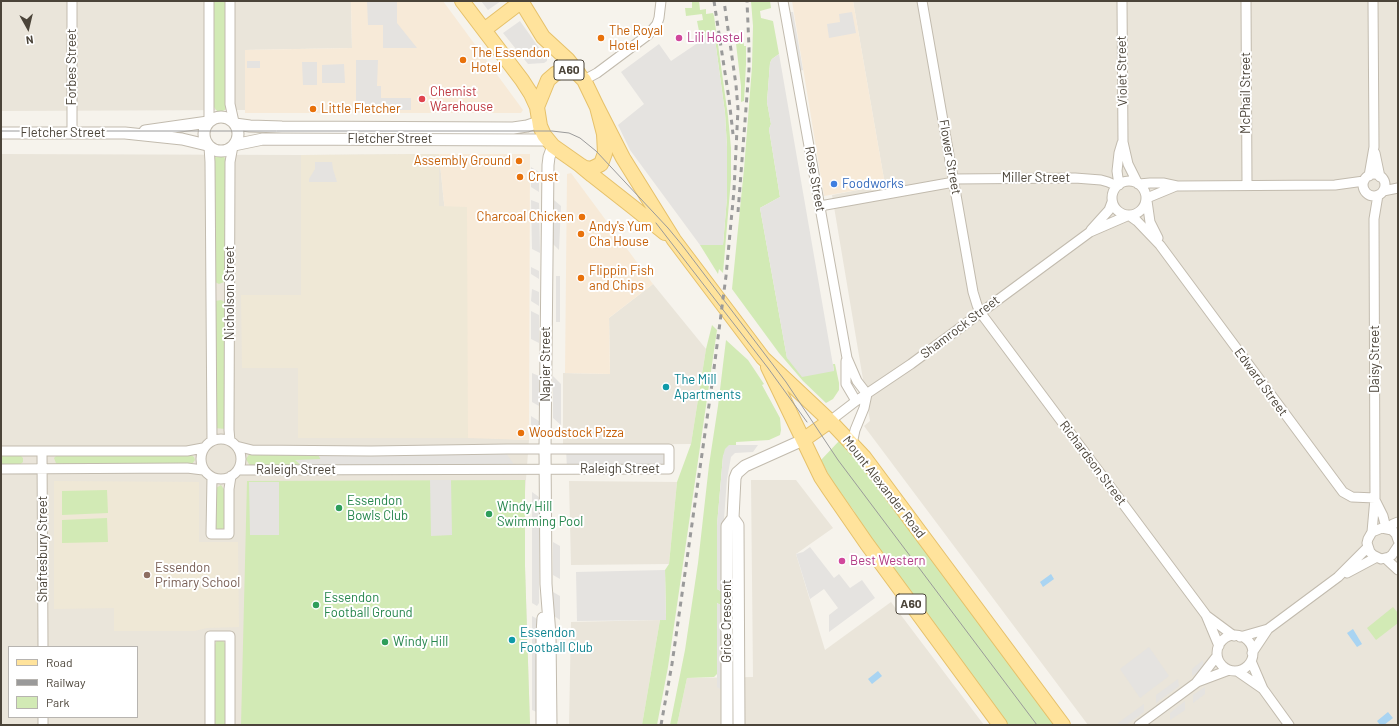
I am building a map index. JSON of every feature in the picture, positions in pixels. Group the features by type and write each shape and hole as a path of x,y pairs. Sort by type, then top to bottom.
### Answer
{"main road":[{"name":"A60","path":"462,1 525,85 537,107 542,131 550,143 580,165 587,168 596,167 601,164 605,156 604,134 597,107 583,79 568,60 543,37 522,1"},
{"path":"484,30 522,1"},
{"name":"A60","path":"537,107 547,82 561,70 576,72 583,79"},
{"name":"Mount Alexander Road","path":"597,107 623,158 674,240 763,358 830,421 877,474 1063,725"},
{"name":"Mount Alexander Road","path":"580,165 674,240"},
{"name":"Mount Alexander Road","path":"763,358 828,489 1000,725"},
{"path":"804,440 830,421"}],"street":[{"name":"Forbes Street","path":"72,1 72,133"},
{"path":"208,121 209,1"},
{"path":"230,1 230,102 234,123 238,134 233,146 228,149 221,151 215,150 208,146 203,134 204,127 208,121 222,116 229,118 234,123"},
{"path":"583,79 597,73 648,35 654,29 659,18 661,1"},
{"name":"Rose Street","path":"783,1 847,358 856,381 867,394"},
{"name":"Flower Street","path":"922,1 974,294 980,312"},
{"name":"Violet Street","path":"1122,1 1123,142 1128,164 1139,184"},
{"name":"McPhail Street","path":"1246,1 1247,185"},
{"path":"1373,1 1374,147 1364,188 1374,193"},
{"name":"Fletcher Street","path":"125,133 208,121"},
{"name":"Fletcher Street","path":"234,123 250,126 282,127 513,128 539,122"},
{"name":"Fletcher Street","path":"1,133 125,133 182,139 208,146"},
{"name":"Fletcher Street","path":"233,146 253,140 266,139 550,143"},
{"name":"Violet Street","path":"1118,185 1117,171 1119,153 1123,142"},
{"name":"Napier Street","path":"550,143 548,165 545,449 546,584 550,635 551,725"},
{"name":"Nicholson Street","path":"208,146 210,162 212,441"},
{"name":"Nicholson Street","path":"233,146 230,159 229,430 233,443"},
{"path":"1374,147 1384,188 1374,193"},
{"path":"1335,185 1375,175 1382,179 1398,183"},
{"name":"Miller Street","path":"820,206 954,181 1075,178 1101,180 1118,185"},
{"path":"1139,184 1145,190 1147,199 1144,208 1140,212 1128,216 1118,211 1112,202 1112,195 1118,185 1126,181 1139,184 1163,183 1177,186 1335,185 1374,193 1398,188"},
{"path":"1147,199 1177,186"},
{"name":"Daisy Street","path":"1372,532 1375,498 1374,193"},
{"name":"Edward Street","path":"1147,199 1150,222 1160,245"},
{"name":"Shamrock Street","path":"830,421 856,401 911,364 1090,232 1109,210 1112,202"},
{"name":"Shamrock Street","path":"1090,232 1128,216"},
{"name":"Edward Street","path":"1128,216 1138,222 1160,245 1339,488 1346,495 1352,497 1375,498"},
{"name":"Richardson Street","path":"980,312 1206,615 1219,646"},
{"name":"Rose Street","path":"847,358 846,384 856,401"},
{"path":"852,444 867,394"},
{"path":"1,451 187,451 203,448 212,441 224,439 233,443 240,452 241,458 240,464 234,473 229,489 229,534 211,534 212,477"},
{"name":"Grice Crescent","path":"739,725 733,679 727,593 727,526 733,518 734,483 737,473 745,466 804,440"},
{"name":"Raleigh Street","path":"233,443 252,450 371,451 670,449 669,469 234,473"},
{"path":"203,448 200,459 203,470"},
{"name":"Shaftesbury Street","path":"42,451 43,646"},
{"path":"1,469 42,470 187,468 203,470 212,477 219,479 234,473"},
{"name":"Daisy Street","path":"1375,498 1383,516 1386,528"},
{"name":"Grice Crescent","path":"727,725 733,679 738,593 738,525 733,518"},
{"path":"1398,522 1386,528 1378,528 1372,532 1368,539 1368,547 1373,555 1381,558 1398,570"},
{"path":"1338,577 1381,558 1389,557 1397,549 1396,534 1386,528"},
{"path":"1196,683 1247,666 1268,629 1338,577 1368,547"},
{"name":"Napier Street","path":"542,725 542,634 546,584"},
{"path":"727,593 738,593"},
{"name":"Richardson Street","path":"1206,615 1237,636"},
{"path":"1139,725 1196,683 1217,656 1219,646 1225,639 1268,629"},
{"path":"210,725 210,636 230,636 230,725"},
{"path":"1237,636 1249,643 1251,657 1263,689 1289,725"},
{"path":"1217,656 1221,665 1263,689"}],"shaded area":[{"path":"1,1 351,1 352,48 245,50 245,110 1,111"},
{"path":"351,1 443,1 523,110 521,113 245,113 245,50 352,48"},
{"path":"367,1 397,1 397,23 417,48 383,48 383,25 368,25"},
{"path":"481,1 501,1 488,10"},
{"path":"792,1 853,1 885,185 824,196"},
{"path":"853,1 1398,1 1398,725 1088,725 864,426 870,421 832,195 885,185"},
{"path":"790,12 793,12 803,70 800,71"},
{"path":"852,12 856,33 829,38 827,24 840,22 839,14"},
{"path":"520,21 547,59 544,63 528,64 503,33"},
{"path":"714,32 725,113 727,197 723,245 700,245 630,150 618,125 644,104 621,72 659,44 671,61"},
{"path":"779,54 834,371 802,377 787,358 760,208 780,197 769,129 771,124 767,102 770,63 772,59"},
{"path":"356,60 378,60 377,86 381,86 381,98 411,98 411,110 356,110"},
{"path":"247,61 260,61 260,68 247,68"},
{"path":"302,62 317,62 317,85 303,85"},
{"path":"344,64 345,83 322,83 322,65"},
{"path":"1,154 439,154 468,437 529,440 525,492 525,566 530,725 1,725"},
{"path":"439,154 530,154 529,440 468,438"},
{"path":"439,154 439,206 467,207 468,438 298,438 298,368 242,368 241,295 301,295 301,155"},
{"path":"315,162 332,162 337,182 309,182 309,179 315,169"},
{"path":"531,167 539,172 539,192 531,187"},
{"path":"571,173 653,284 609,318 610,374 565,373 567,174"},
{"path":"531,200 539,203 540,253 532,249"},
{"path":"554,200 561,206 559,250 553,244"},
{"path":"531,267 539,271 539,279 531,274"},
{"path":"556,276 560,276 560,322 556,322"},
{"path":"653,284 706,349 691,444 563,445 563,373 610,374 609,318"},
{"path":"532,289 539,292 539,306 531,301"},
{"path":"531,311 539,315 539,343 531,339"},
{"path":"532,373 539,376 539,406 532,402"},
{"path":"553,376 561,384 561,425 553,418"},
{"path":"531,416 539,421 539,429 531,425"},
{"path":"729,445 758,445 753,452 735,453 731,457 727,479 724,519 724,593 717,589 717,525 723,456 725,449"},
{"path":"566,449 669,449 669,469 567,469"},
{"path":"317,453 506,453 515,466 302,466 295,460 321,459"},
{"path":"430,480 451,480 452,535 431,536"},
{"path":"751,480 796,480 833,528 796,554 825,650 891,602 984,725 677,725 687,678 753,677"},
{"name":"Essendon Primary School","path":"54,481 199,482 199,542 238,542 239,627 207,628 195,631 114,631 114,608 54,609"},
{"path":"569,481 677,482 669,564 571,565"},
{"path":"249,482 279,482 279,535 250,535"},
{"path":"532,492 539,497 539,603 537,606 532,603"},
{"path":"553,542 560,546 560,579 553,575"},
{"path":"810,547 834,578 839,574 850,588 862,580 875,598 829,632 829,615 838,608 824,589 810,599 796,554 803,552"},
{"path":"665,570 666,620 577,621 576,572"},
{"path":"553,592 560,596 560,620 554,616"},
{"path":"717,603 724,607 722,690 717,687"},
{"path":"532,616 539,620 539,713 532,710"},
{"path":"660,620 642,725 569,725 571,622"},
{"path":"1149,647 1169,676 1140,698 1120,669"},
{"path":"1203,660 1204,668 1192,676 1192,669"},
{"path":"1178,679 1179,686 1156,703 1156,695"},
{"path":"1205,687 1205,694 1193,703 1193,695"},
{"path":"1185,701 1185,710 1170,720 1170,713"},
{"path":"1144,704 1144,712 1126,725 1118,725 1118,723"}],"green space":[{"path":"213,1 225,1 226,106 225,110 220,112 214,107"},
{"path":"692,1 699,1 700,10 706,9 706,14 713,13 714,16 728,116 731,148 731,179 723,273 719,269 718,274 700,245 723,245 727,197 725,113 714,32 701,41 697,21 703,20 702,14 686,16 685,8 692,8"},
{"path":"751,1 770,1 771,8 760,11 761,18 773,21 779,54 772,59 770,63 767,102 771,124 769,129 780,197 760,208 787,358 834,371 833,364 835,364 839,390 833,399 826,403 803,381 779,353 732,289 752,67 753,26"},
{"path":"743,34 744,46 746,46 746,64 744,101 741,102 741,86 735,35"},
{"path":"217,155 224,156 226,163 226,278 224,282 219,284 215,282 214,278 214,158"},
{"path":"221,300 225,304 226,429 214,428 215,301"},
{"path":"712,325 717,330 668,667 657,725 642,725 660,620 666,620 665,570 669,564 677,482 691,444 706,349"},
{"path":"726,340 748,360 764,384 762,385 780,418 781,430 780,435 769,440 736,442 736,445 731,445 723,456 717,525 717,589 724,593 724,607 717,603 717,674 714,677 687,678 677,725 670,725 685,650 698,563 709,465"},
{"path":"839,441 861,463 1056,725 1007,725 867,538 854,511 832,481 821,460"},
{"path":"250,453 317,453 321,460 296,460 302,466 250,466 246,459"},
{"path":"58,454 189,454 194,457 195,460 192,464 57,466 54,458"},
{"path":"1,455 20,455 23,458 23,462 18,466 1,466"},
{"name":"Windy Hill","path":"525,480 525,566 530,725 241,725 247,481"},
{"path":"221,485 225,491 225,528 218,530 215,527 216,488"},
{"path":"107,490 108,513 62,515 62,491"},
{"path":"107,518 108,542 62,543 62,520"},
{"path":"1393,607 1398,613 1398,623 1376,640 1367,628"},
{"path":"217,640 223,640 226,646 226,725 215,725 215,645"}],"water":[{"path":"1051,574 1054,579 1043,587 1040,582"},
{"path":"1353,629 1362,644 1357,647 1347,633"},
{"path":"878,671 882,676 872,684 868,679"},
{"path":"1388,712 1393,718 1384,725 1380,725 1377,721"}],"tram line":[{"path":"1,131 552,131 569,133 580,138 596,151 682,245 786,382 838,460 1037,725"},
{"path":"656,223 768,368 807,422"}],"railway":[{"path":"714,1 733,134"},
{"path":"661,725 672,664 712,384 726,276 734,190 738,109 724,1"},
{"path":"738,212 749,69 747,1"}],"place":[{"name":"The Royal Hotel","path":"601,38"},
{"name":"Lili Hostel","path":"679,38"},
{"name":"The Essendon Hotel","path":"463,60"},
{"name":"Chemist Warehouse","path":"422,99"},
{"name":"Little Fletcher","path":"313,109"},
{"name":"Assembly Ground","path":"519,161"},
{"name":"Crust","path":"520,177"},
{"name":"Foodworks","path":"834,184"},
{"name":"Charcoal Chicken","path":"582,217"},
{"name":"Andy's Yum Cha House","path":"581,234"},
{"name":"Flippin Fish and Chips","path":"581,278"},
{"name":"The Mill Apartments","path":"666,387"},
{"name":"Woodstock Pizza","path":"521,433"},
{"name":"Essendon Bowls Club","path":"339,508"},
{"name":"Windy Hill Swimming Pool","path":"489,514"},
{"name":"Best Western","path":"842,561"},
{"name":"Essendon Primary School","path":"147,575"},
{"name":"Essendon Football Ground","path":"316,605"},
{"name":"Essendon Football Club","path":"512,640"},
{"name":"Windy Hill","path":"385,642"}]}
